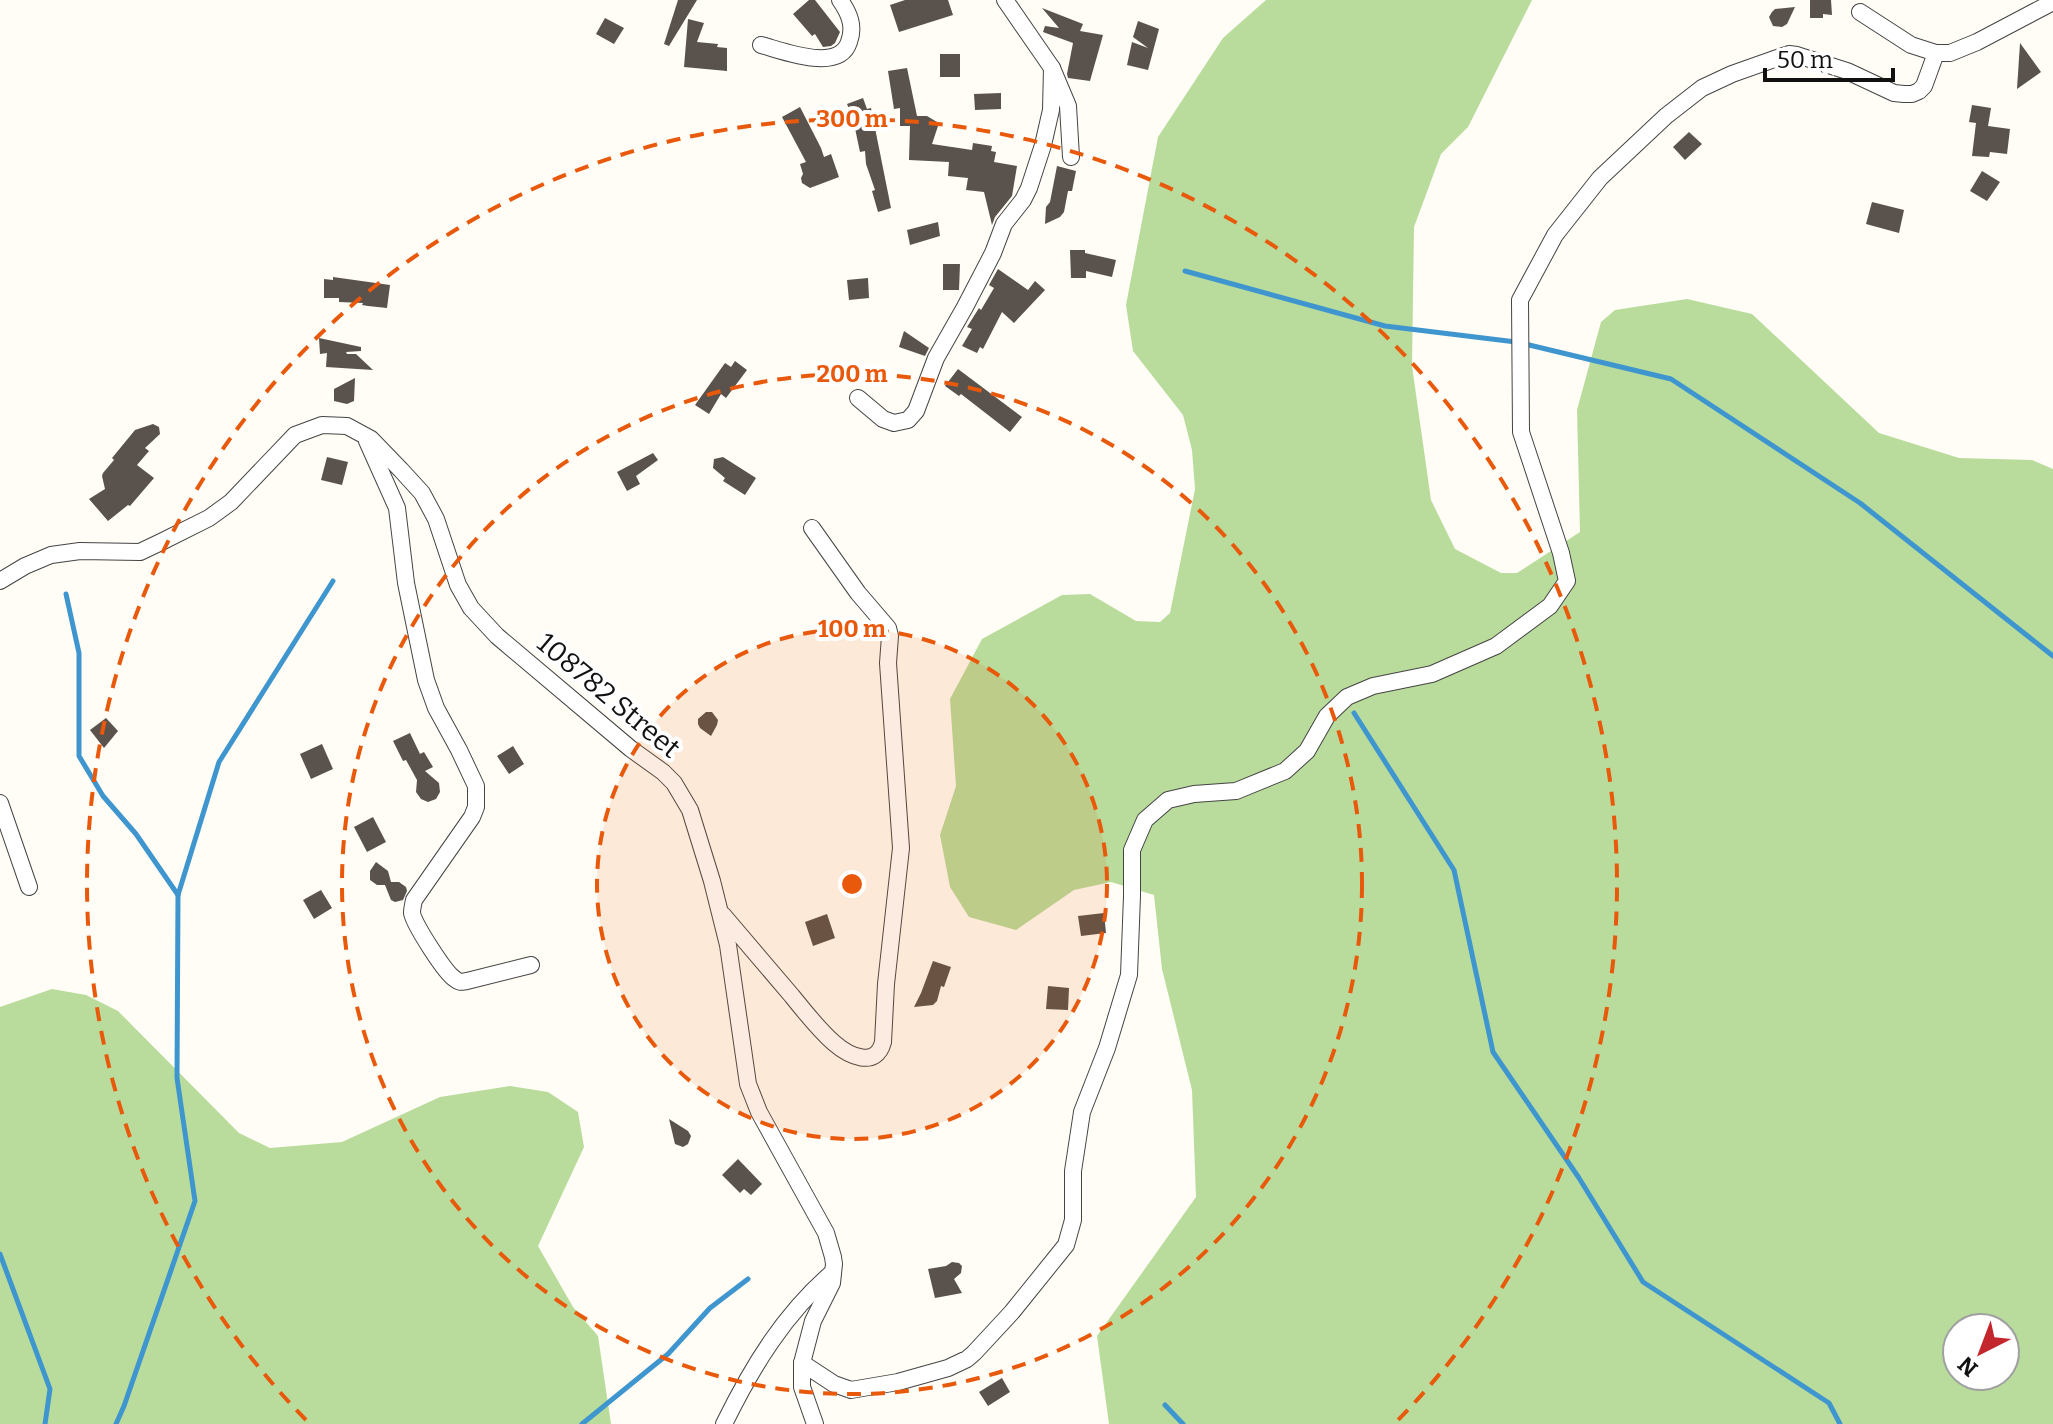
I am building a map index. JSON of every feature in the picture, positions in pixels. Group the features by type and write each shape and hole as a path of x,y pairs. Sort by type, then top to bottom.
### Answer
{"street":[{"path":"761,45 812,58 842,54 849,45 852,27 850,15 840,0"},
{"path":"1005,0 1052,68 1068,106 1071,157"},
{"path":"1860,12 1923,51 1950,53 2053,2"},
{"path":"802,1363 834,1384 851,1390 898,1382 948,1368 974,1353 1066,1245 1073,1220 1073,1171 1082,1112 1107,1048 1129,975 1132,850 1145,820 1168,800 1194,794 1236,791 1285,771 1307,751 1327,716 1347,697 1373,686 1432,674 1496,646 1550,606 1567,581 1561,553 1521,432 1520,300 1555,235 1600,178 1685,100 1732,74 1780,57 1797,55 1847,71 1894,93 1912,94 1924,86 1936,53"},
{"path":"858,398 883,419 894,423 908,420 916,411 936,358 993,253 1004,224 1029,188 1051,110 1052,68"},
{"name":"108782 Street","path":"0,581 51,555 80,551 140,552 209,518 231,502 295,435 322,425 347,426 371,439 422,493 436,519 458,585 471,608 497,636 631,749 663,772 674,783 690,810 728,945 748,1084 759,1112 826,1233 833,1257 833,1272"},
{"path":"364,435 397,508 406,583 429,689 439,716 476,786 477,798 472,817 414,900 412,915 436,955 458,981 531,965"},
{"path":"719,911 835,1044 864,1058 877,1055 883,1042 901,848 888,663 890,636 883,621 858,593 812,528"},
{"path":"0,803 29,887"},
{"path":"815,1424 802,1387 802,1363 813,1321 832,1283 833,1272"},
{"path":"724,1424 766,1346 811,1291 833,1272"}],"green space":[{"path":"1266,0 1532,0 1468,127 1441,154 1414,227 1412,366 1431,500 1455,549 1501,573 1517,573 1580,532 1577,410 1601,322 1615,310 1687,299 1752,314 1879,433 1959,458 2032,460 2053,469 2053,1424 1109,1424 1097,1336 1196,1197 1192,1090 1162,969 1154,895 1111,882 1074,890 1016,930 969,917 950,887 940,835 956,786 950,699 982,639 1062,595 1090,594 1136,621 1160,622 1170,613 1195,489 1192,450 1183,415 1133,351 1126,305 1158,137 1223,38"},
{"path":"52,989 86,995 118,1011 239,1133 270,1148 342,1142 440,1097 510,1086 548,1092 578,1112 584,1147 538,1246 573,1307 598,1336 611,1424 0,1424 0,1007"}],"building":[{"path":"678,0 697,0 669,46 664,44"},
{"path":"809,0 815,0 840,32 831,46 823,47 815,34 812,36 793,14"},
{"path":"905,0 948,0 953,15 899,32 890,5"},
{"path":"1810,0 1831,0 1832,15 1810,18"},
{"path":"1795,7 1787,24 1773,26 1769,17 1775,9"},
{"path":"1042,8 1083,24 1080,31 1103,35 1090,81 1068,78 1073,43 1043,32 1045,26 1059,28"},
{"path":"605,18 624,28 614,44 596,34"},
{"path":"688,19 704,23 697,42 727,48 727,71 684,67"},
{"path":"1138,21 1159,29 1148,70 1127,65 1132,42 1148,48 1133,37"},
{"path":"2020,43 2041,72 2017,89"},
{"path":"940,54 960,54 960,77 940,77"},
{"path":"907,68 917,116 927,116 937,122 932,144 972,150 973,143 992,146 991,151 996,152 994,162 1017,166 1012,196 992,225 984,192 966,190 968,178 948,176 949,162 909,160 910,126 900,126 900,108 894,109 888,71"},
{"path":"1001,93 1001,109 975,110 974,94"},
{"path":"863,98 867,109 871,108 891,208 878,212 865,151 860,152 847,104"},
{"path":"1972,105 1991,108 1988,126 2010,129 2007,154 1990,152 1989,157 1972,156 1976,123 1969,122"},
{"path":"800,107 824,157 831,154 839,177 810,188 802,183 801,178 800,164 806,162 782,117"},
{"path":"1689,132 1702,144 1685,160 1673,147"},
{"path":"1057,166 1076,171 1072,191 1068,191 1060,217 1045,224 1046,207 1050,202"},
{"path":"1982,171 2000,182 1987,201 1970,191"},
{"path":"1872,202 1904,210 1899,233 1866,224"},
{"path":"938,222 940,236 910,245 907,230"},
{"path":"1070,250 1085,250 1085,253 1116,260 1112,277 1086,271 1086,278 1071,278"},
{"path":"943,264 960,264 959,290 943,290"},
{"path":"998,269 1028,290 1035,281 1045,290 1014,323 1002,312 983,349 980,347 977,353 962,346 972,329 967,327 994,288 989,285"},
{"path":"333,277 390,285 387,308 324,298 324,279 333,280"},
{"path":"868,278 869,298 849,300 847,280"},
{"path":"904,331 929,348 925,356 899,347"},
{"path":"319,338 361,347 361,351 346,352 356,354 373,370 326,367 327,353 320,354"},
{"path":"735,361 747,370 726,398 721,394 709,414 695,405 725,363 731,367"},
{"path":"958,369 1022,417 1010,432 961,394 959,396 945,386"},
{"path":"355,378 354,401 347,404 334,401 334,389"},
{"path":"153,424 159,427 160,434 145,448 149,451 137,465 154,478 130,506 108,521 89,499 105,489 103,473 135,430"},
{"path":"653,453 658,460 636,476 640,484 627,491 617,472"},
{"path":"327,457 348,462 342,485 321,480"},
{"path":"723,457 756,478 745,495 723,481 725,478 713,468 714,459"},
{"path":"706,712 712,712 718,720 711,736 698,724 698,719"},
{"path":"106,718 118,731 104,748 90,730"},
{"path":"410,733 420,754 424,752 433,767 425,771 439,783 440,792 436,799 428,802 416,792 417,780 393,741"},
{"path":"322,744 333,769 311,779 300,754"},
{"path":"513,746 524,764 509,774 497,756"},
{"path":"373,817 386,842 367,852 354,827"},
{"path":"376,862 388,871 391,882 399,882 406,887 403,900 391,900 385,885 377,885 370,880 370,871"},
{"path":"321,890 332,908 314,919 303,900"},
{"path":"1104,913 1106,933 1081,936 1078,916"},
{"path":"827,914 835,938 813,946 805,922"},
{"path":"933,961 951,967 944,987 941,986 933,1005 914,1007 921,993"},
{"path":"1048,986 1069,988 1068,1010 1046,1009"},
{"path":"669,1119 688,1131 691,1136 688,1144 683,1147 675,1144"},
{"path":"738,1159 762,1184 751,1195 744,1189 740,1193 722,1175"},
{"path":"952,1262 962,1266 961,1273 954,1279 962,1293 935,1298 928,1269"},
{"path":"1002,1378 1010,1392 988,1406 979,1392"}],"waterway":[{"path":"1185,271 1385,326 1516,342"},
{"path":"1525,344 1671,379 1860,503 2053,656"},
{"path":"116,1424 195,1201 177,1078 178,895 219,762 333,581"},
{"path":"66,594 79,653 79,756 103,796 136,834 178,895"},
{"path":"1354,713 1454,870 1493,1052 1579,1178 1643,1282 1829,1403 1840,1424"},
{"path":"0,1254 50,1389 45,1424"},
{"path":"582,1424 668,1354 710,1308 748,1279"},
{"path":"1165,1405 1183,1424"}]}
